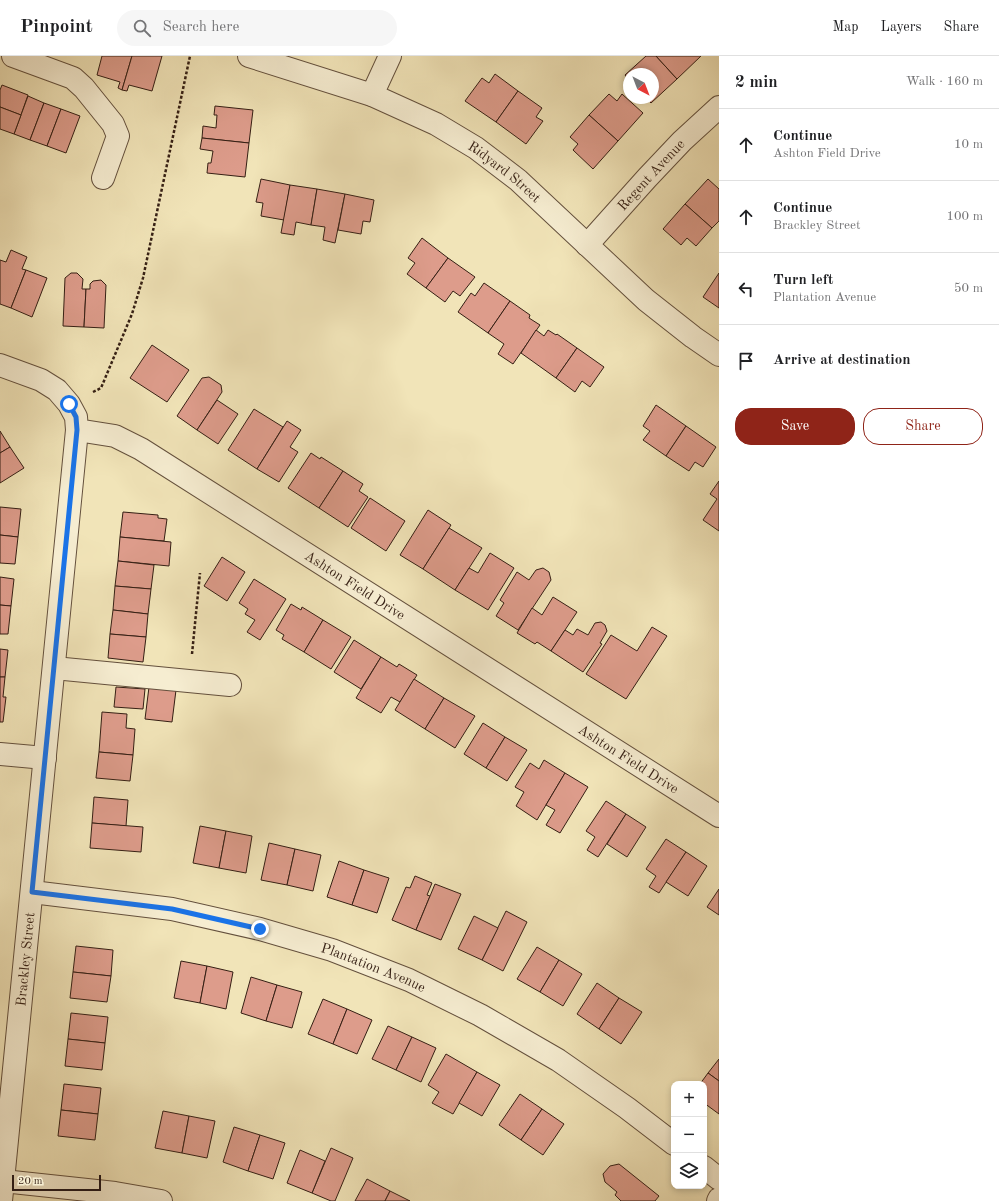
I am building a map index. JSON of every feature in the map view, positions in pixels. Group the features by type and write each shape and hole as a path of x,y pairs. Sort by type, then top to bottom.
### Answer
{"street":[{"path":"13,56 46,61 73,78 84,88 113,124 118,136 103,178"},
{"name":"Ridyard Street","path":"249,56 372,95 436,124 476,148 518,180 646,300 693,337 719,355"},
{"path":"372,95 390,56"},
{"name":"Regent Avenue","path":"587,246 682,141 719,107"},
{"path":"0,365 41,380 57,390 69,404 76,417 77,430"},
{"name":"Brackley Street","path":"2,1191 77,430"},
{"name":"Ashton Field Drive","path":"77,430 115,436 141,449 719,816"},
{"path":"54,668 230,685"},
{"path":"0,754 45,758"},
{"name":"Plantation Avenue","path":"32,892 172,909 260,929 332,950 409,980 480,1015 558,1060 627,1108 671,1142"},
{"path":"707,1169 719,1179"},
{"path":"2,1191 115,1193 161,1201"}],"path":[{"path":"69,404 101,388 132,314 143,278 190,56"},
{"path":"190,681 200,573"}],"building":[{"path":"102,56 132,56 122,90 118,88 120,82 97,75"},
{"path":"132,56 162,56 152,91 129,85 127,91 122,90"},
{"path":"646,56 656,56 677,79 659,96 659,68 633,68"},
{"path":"656,56 701,56 677,79"},
{"path":"495,74 518,91 496,122 465,101 482,78 489,83"},
{"path":"2,85 28,95 21,115 0,107 0,90"},
{"path":"518,91 542,108 536,117 543,121 526,144 496,122"},
{"path":"609,94 617,101 622,94 623,104 633,104 643,113 618,141 589,115"},
{"path":"28,96 44,103 30,140 14,134"},
{"path":"44,103 61,109 47,146 30,140"},
{"path":"215,106 253,110 249,143 202,138 203,126 216,128 217,115 214,115"},
{"path":"0,107 21,115 14,134 0,129"},
{"path":"61,109 80,116 66,153 47,146"},
{"path":"589,115 618,141 593,169 573,150 578,144 570,137"},
{"path":"202,138 249,143 245,177 207,173 208,163 211,163 213,151 200,149"},
{"path":"261,179 290,185 284,220 261,216 263,203 256,202"},
{"path":"708,179 719,189 719,221 712,228 685,204"},
{"path":"290,185 317,189 311,225 296,222 294,235 281,233"},
{"path":"317,189 345,194 335,243 323,240 325,227 311,225"},
{"path":"345,194 374,200 370,222 363,221 361,234 338,230"},
{"path":"685,204 712,228 696,246 687,238 681,245 663,229"},
{"path":"422,238 448,258 426,288 407,274 415,263 408,258"},
{"path":"11,250 27,257 22,269 26,270 11,308 0,304 0,260 6,262"},
{"path":"448,258 475,277 460,296 453,291 445,302 426,288"},
{"path":"26,270 47,278 32,317 11,308"},
{"path":"71,273 77,273 83,279 82,289 86,289 84,327 63,326 65,278"},
{"path":"719,273 719,308 703,297"},
{"path":"101,280 106,285 104,328 84,327 86,289 90,289 90,284 93,281"},
{"path":"484,283 510,301 488,333 458,312 471,293 475,296"},
{"path":"510,301 530,315 529,318 540,325 513,364 498,354 504,344 488,333"},
{"path":"536,330 544,336 548,330 556,335 557,334 577,348 556,378 521,353"},
{"path":"152,345 189,370 167,402 130,378"},
{"path":"577,348 604,367 590,387 582,381 575,392 556,378"},
{"path":"209,377 221,385 222,392 197,430 177,416 202,378"},
{"path":"217,400 238,414 218,444 197,430"},
{"path":"656,405 686,426 666,456 643,440 650,431 643,426"},
{"path":"254,409 283,427 257,469 228,450"},
{"path":"287,421 301,430 290,447 298,452 279,482 257,469"},
{"path":"686,426 716,447 703,467 695,462 689,471 666,456"},
{"path":"0,431 10,447 0,453"},
{"path":"10,447 24,468 0,483 0,453"},
{"path":"311,453 320,459 321,457 343,471 319,508 288,488"},
{"path":"343,471 363,484 359,491 368,497 348,527 319,508"},
{"path":"719,481 719,531 703,520 717,499 710,494"},
{"path":"370,498 405,521 386,551 351,528"},
{"path":"0,507 21,509 18,537 0,535"},
{"path":"428,510 451,525 423,569 400,555"},
{"path":"123,512 158,515 158,518 167,519 164,541 120,537"},
{"path":"449,528 482,548 455,590 423,569"},
{"path":"0,535 18,537 15,564 0,563"},
{"path":"120,537 171,542 169,566 118,561"},
{"path":"490,553 514,568 488,610 455,590 469,568 478,573"},
{"path":"222,557 245,572 227,601 204,586"},
{"path":"118,561 154,565 151,589 115,586"},
{"path":"543,568 549,572 551,580 518,630 496,616 504,603 500,600 517,572 529,580 536,570"},
{"path":"0,577 14,579 11,606 0,605"},
{"path":"254,579 286,599 260,640 247,632 255,620 245,614 248,609 239,603"},
{"path":"115,586 151,589 148,614 113,610"},
{"path":"553,597 577,612 551,651 537,642 535,644 517,633 532,608 542,615"},
{"path":"291,604 301,610 302,607 323,620 304,652 282,639 284,635 276,630"},
{"path":"0,605 11,606 8,634 0,634"},
{"path":"113,610 148,614 146,637 110,634"},
{"path":"323,620 351,637 331,669 304,652"},
{"path":"601,622 605,625 607,631 600,643 602,644 583,672 551,651 565,630 573,635 577,629 588,635 595,623"},
{"path":"652,627 667,636 626,699 586,674 611,635 637,651"},
{"path":"110,634 146,637 143,662 108,658"},
{"path":"354,640 381,657 361,689 334,672"},
{"path":"0,649 8,650 5,677 0,677"},
{"path":"381,657 397,667 399,664 417,675 400,702 391,697 381,713 356,698"},
{"path":"0,677 5,677 3,697 6,697 3,722 0,722"},
{"path":"414,679 444,698 425,729 395,710"},
{"path":"116,687 145,689 143,709 114,707"},
{"path":"149,687 176,690 172,722 145,719"},
{"path":"444,698 475,716 455,748 425,729"},
{"path":"102,712 127,714 126,728 135,729 133,755 99,752"},
{"path":"483,723 505,737 486,768 464,754"},
{"path":"505,737 527,750 507,781 486,768"},
{"path":"99,752 133,755 130,781 96,778"},
{"path":"544,760 565,773 537,820 516,806 524,792 515,787 530,763 539,769"},
{"path":"565,773 588,787 560,833 546,825 555,810 546,805"},
{"path":"94,797 128,800 126,826 92,823"},
{"path":"606,801 626,814 598,857 587,850 595,837 586,831"},
{"path":"626,814 646,827 627,857 607,844"},
{"path":"92,823 143,827 141,852 90,848"},
{"path":"200,826 226,831 219,868 193,863"},
{"path":"226,831 252,836 246,873 219,868"},
{"path":"666,839 686,852 659,893 649,887 656,876 646,869"},
{"path":"269,843 295,849 287,885 261,880"},
{"path":"295,849 321,855 313,891 287,885"},
{"path":"686,852 707,866 688,896 666,882"},
{"path":"339,861 364,870 352,905 327,897"},
{"path":"364,870 389,878 377,913 352,905"},
{"path":"415,876 432,883 427,895 430,896 416,930 392,920 406,887 410,888"},
{"path":"435,884 461,894 441,940 416,930"},
{"path":"719,889 719,915 707,907"},
{"path":"506,911 527,922 503,971 482,960"},
{"path":"474,916 498,928 482,960 458,949"},
{"path":"76,946 113,950 111,976 73,972"},
{"path":"537,947 559,960 540,992 517,979"},
{"path":"559,960 582,974 563,1006 540,992"},
{"path":"181,961 207,966 200,1003 174,998"},
{"path":"207,966 233,972 226,1009 200,1003"},
{"path":"73,972 111,976 107,1002 70,998"},
{"path":"251,977 277,985 266,1021 241,1013"},
{"path":"597,983 619,998 599,1029 577,1014"},
{"path":"277,985 302,992 292,1028 266,1021"},
{"path":"619,998 642,1012 621,1044 599,1029"},
{"path":"323,999 347,1009 333,1044 308,1034"},
{"path":"347,1009 372,1020 357,1054 333,1044"},
{"path":"71,1013 108,1017 105,1043 68,1039"},
{"path":"388,1026 412,1037 396,1070 372,1059"},
{"path":"412,1037 436,1048 421,1082 396,1070"},
{"path":"68,1039 105,1043 102,1070 65,1066"},
{"path":"446,1054 477,1072 453,1114 432,1103 439,1092 428,1085"},
{"path":"719,1059 719,1081 708,1073"},
{"path":"477,1072 500,1085 482,1116 459,1103"},
{"path":"708,1073 719,1081 719,1114 707,1105 707,1081 702,1081"},
{"path":"64,1084 101,1088 98,1114 61,1110"},
{"path":"520,1094 542,1109 521,1140 499,1125"},
{"path":"542,1109 564,1124 543,1155 521,1140"},
{"path":"61,1110 98,1114 95,1140 58,1136"},
{"path":"163,1111 189,1116 182,1153 155,1148"},
{"path":"189,1116 215,1121 207,1158 182,1153"},
{"path":"234,1127 260,1135 248,1171 223,1162"},
{"path":"260,1135 285,1143 273,1179 248,1171"},
{"path":"331,1148 353,1158 335,1201 331,1201 312,1193"},
{"path":"300,1150 325,1161 312,1193 287,1183"},
{"path":"619,1164 659,1196 655,1201 621,1201 615,1195 617,1192 605,1182 603,1174 610,1166"},
{"path":"367,1179 390,1191 385,1201 355,1201"},
{"path":"390,1191 410,1201 385,1201"}],"route":[{"path":"69,404 76,417 77,430 32,892 172,909 260,929"}]}
